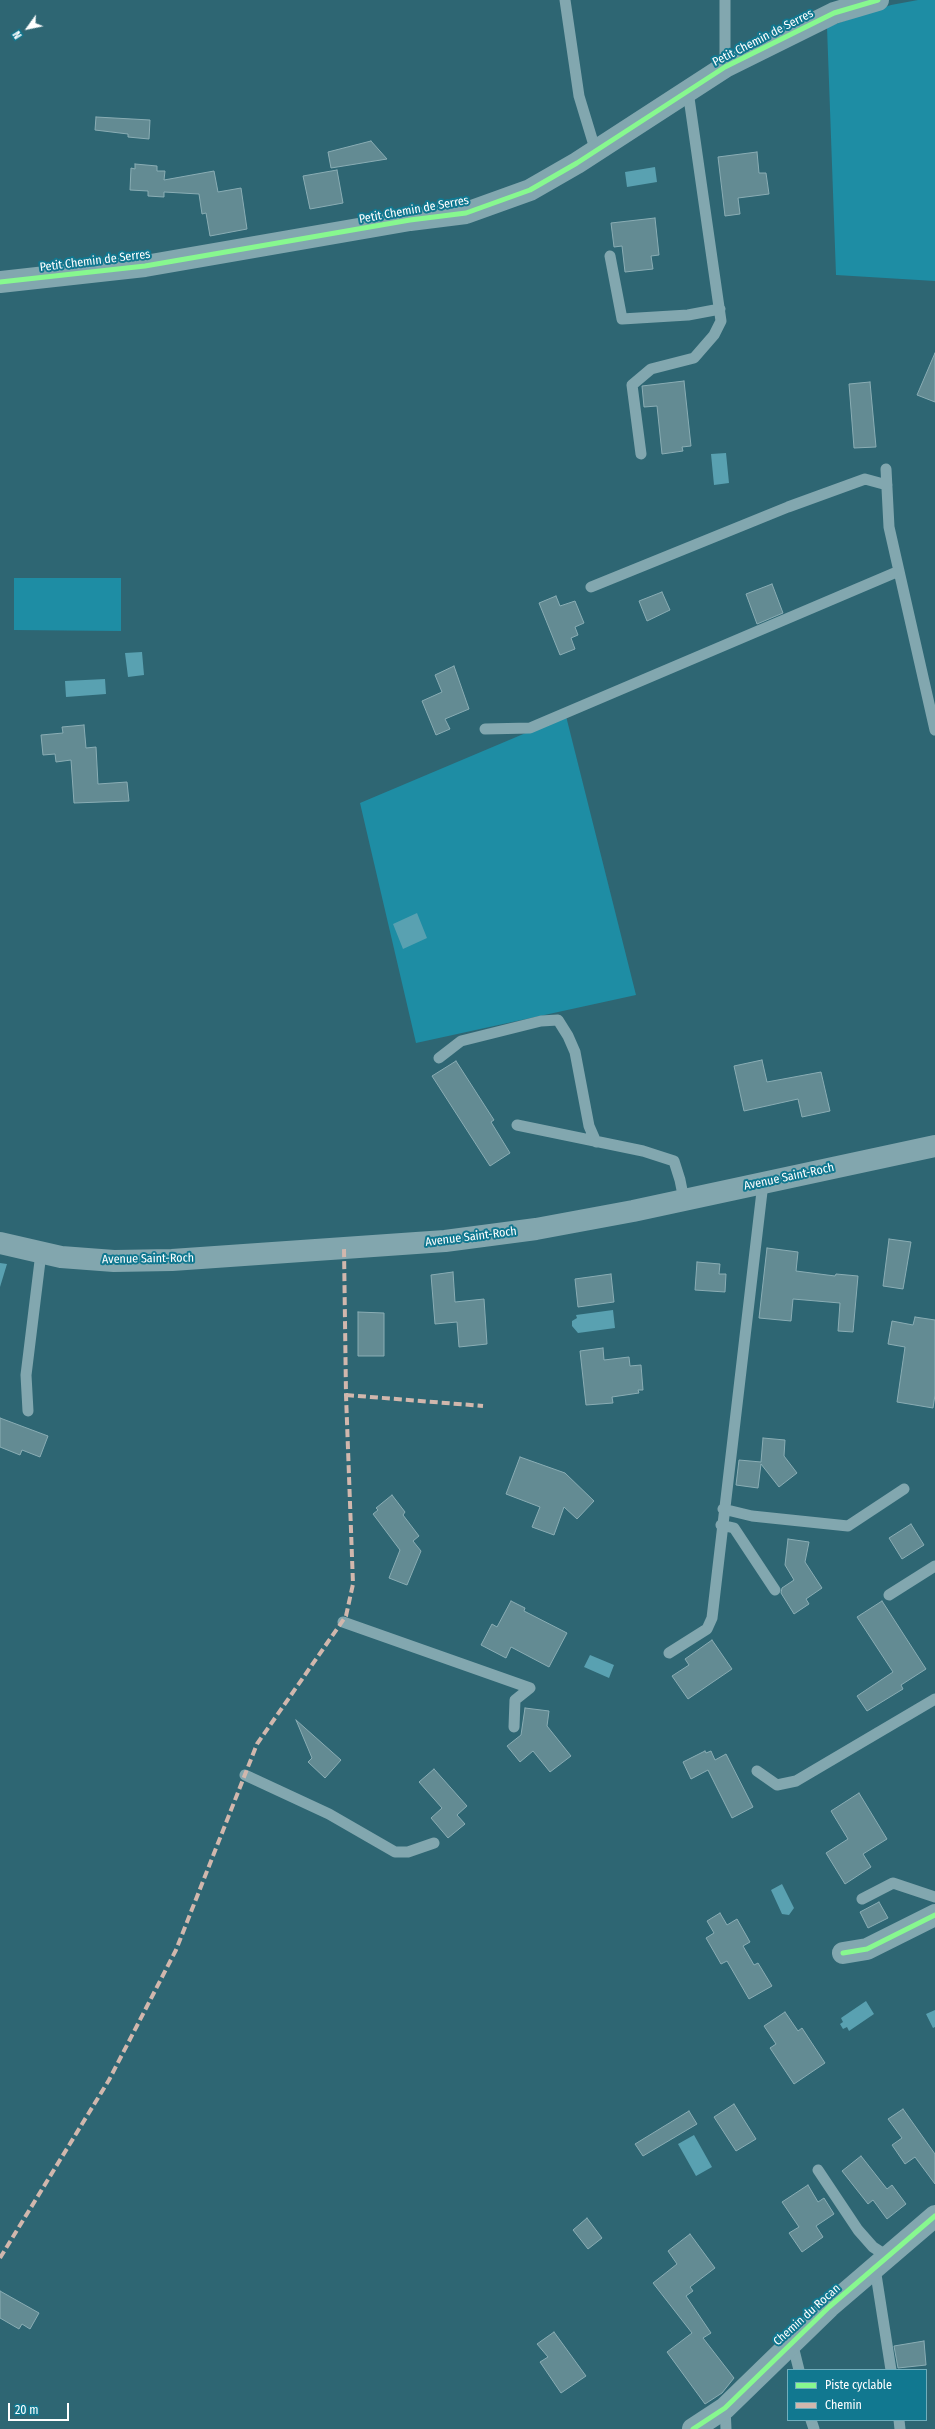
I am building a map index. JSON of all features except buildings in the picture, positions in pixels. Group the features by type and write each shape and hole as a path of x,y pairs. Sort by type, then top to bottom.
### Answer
{"main road":[{"name":"Avenue Saint-Roch","path":"0,1243 61,1257 114,1261 172,1260 445,1242 536,1229 684,1200 935,1146"}],"street":[{"name":"Petit Chemin de Serres","path":"0,282 144,266 410,220 466,213 530,190 596,152 725,67 834,13 878,0"},
{"path":"843,1953 867,1949 935,1916"},
{"name":"Chemin du Rocan","path":"693,2429 726,2419 792,2342 935,2216"}],"lane":[{"path":"565,0 579,96 596,152"},
{"path":"724,0 725,67"},
{"path":"641,454 632,385 651,369 694,358 714,335 721,321 688,91"},
{"path":"610,256 622,319 688,315 720,309"},
{"path":"886,469 889,527 935,730"},
{"path":"591,587 788,507 865,480 887,485"},
{"path":"485,729 530,728 899,571"},
{"path":"439,1058 461,1041 541,1021 558,1020 568,1036 575,1052 589,1126 596,1142"},
{"path":"516,1126 643,1151 674,1161 684,1200"},
{"path":"669,1653 707,1629 712,1618 721,1526 763,1183"},
{"path":"28,1411 26,1375 41,1253"},
{"path":"723,1509 752,1516 848,1526 904,1489"},
{"path":"721,1526 734,1528 775,1590"},
{"path":"889,1595 935,1566"},
{"path":"343,1622 530,1688 515,1700 514,1727"},
{"path":"757,1771 777,1785 796,1781 935,1699"},
{"path":"246,1775 329,1814 395,1852 408,1852 434,1843"},
{"path":"862,1899 893,1883 935,1897"},
{"path":"818,2170 858,2230 873,2247 881,2262 891,2369"},
{"path":"792,2342 799,2369"}],"shaded area":[{"path":"918,0 935,0 935,281 836,275 827,27 891,5"},
{"path":"655,167 657,182 627,187 625,172"},
{"path":"726,453 729,483 714,485 711,454"},
{"path":"14,578 121,578 121,631 14,630"},
{"path":"142,652 144,675 128,677 125,653"},
{"path":"105,679 106,694 66,697 65,681"},
{"path":"566,716 636,995 416,1043 360,803"},
{"path":"417,913 427,938 403,949 393,924"},
{"path":"0,1263 7,1264 0,1287"},
{"path":"613,1310 615,1328 578,1333 572,1326 572,1321 577,1318 576,1315"},
{"path":"590,1655 614,1665 609,1678 584,1667"},
{"path":"782,1884 794,1908 789,1915 782,1914 771,1890"},
{"path":"866,2001 874,2014 849,2031 847,2027 843,2029 840,2024 843,2022 841,2018"},
{"path":"935,2010 935,2027 933,2028 926,2014"},
{"path":"694,2135 712,2167 696,2176 678,2144"}],"marked path":[{"path":"0,2258 109,2080 176,1950 257,1744 346,1616 353,1584 346,1395 344,1248"},
{"path":"346,1395 483,1406"}],"cycle path":[{"path":"0,282 145,266 410,220 466,213 530,190 577,163 725,67 834,13 878,0"},
{"path":"843,1953 867,1949 935,1915"},
{"path":"693,2429 725,2408 829,2307 935,2216"}]}
